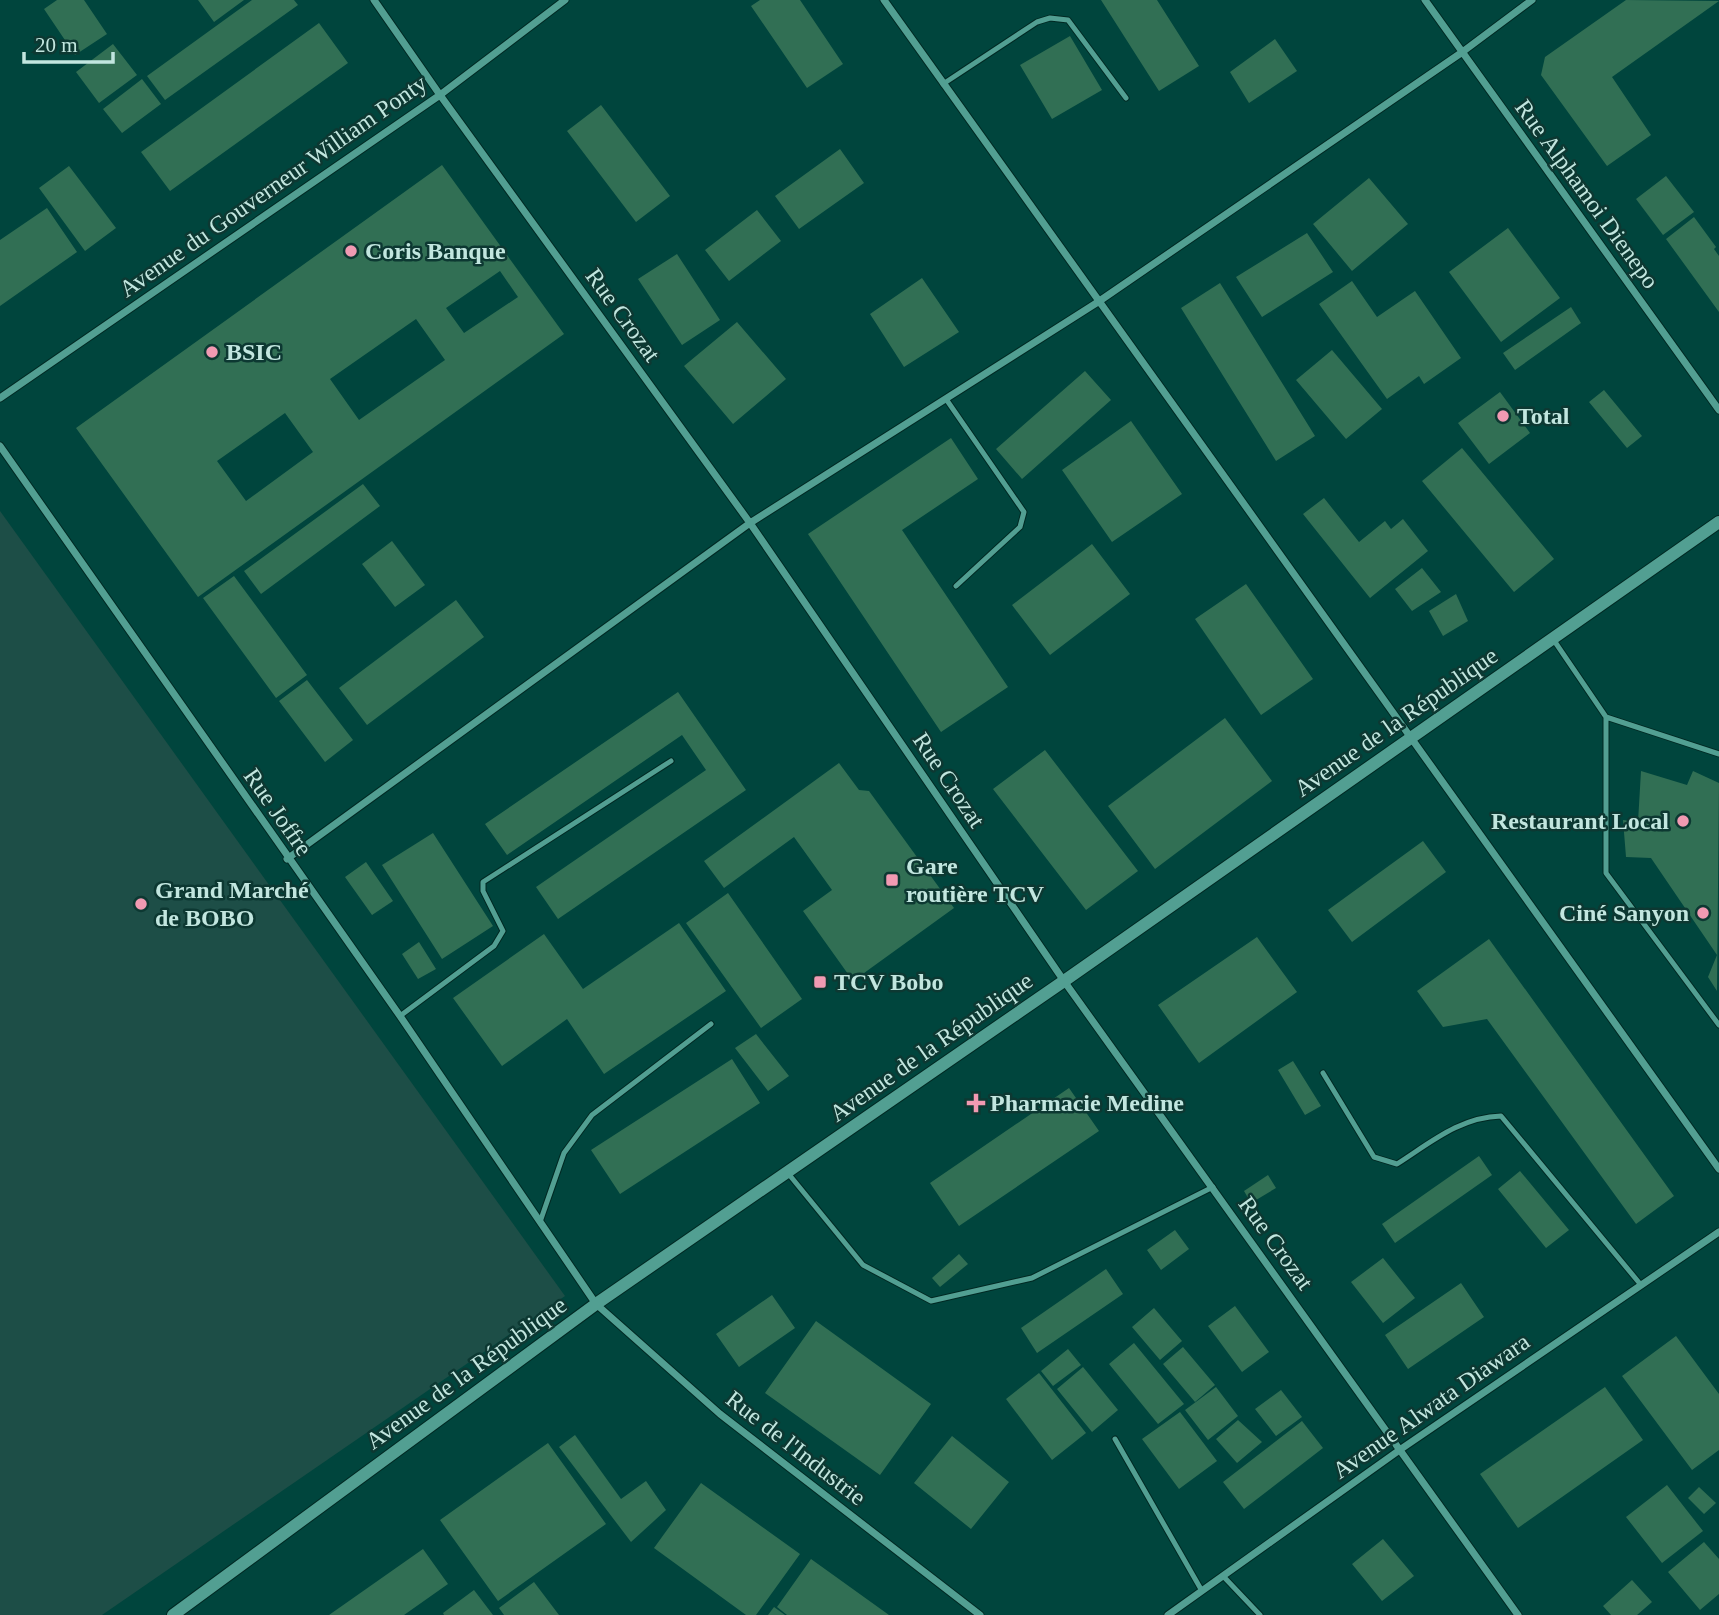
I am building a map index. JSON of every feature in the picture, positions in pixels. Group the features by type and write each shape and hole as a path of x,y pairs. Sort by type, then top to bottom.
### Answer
{"street":[{"name":"Rue Crozat","path":"374,0 750,523 1064,981 1518,1615"},
{"name":"Avenue du Gouverneur William Ponty","path":"0,398 440,95 565,0"},
{"path":"884,0 1719,1169"},
{"name":"Rue Alphamoi Dienepo","path":"1425,0 1719,410"},
{"path":"287,859 750,523 1098,302 1461,53 1532,0"},
{"name":"Rue Joffre","path":"0,446 287,859 400,1016 596,1304"},
{"name":"Avenue de la République","path":"173,1615 596,1304 1064,981 1719,522"},
{"name":"Avenue Alwata Diawara","path":"1168,1615 1401,1449 1719,1232"},
{"name":"Rue de l'Industrie","path":"596,1304 720,1414 979,1615"}],"lane":[{"path":"943,84 1037,22 1050,18 1068,20 1126,97"},
{"path":"946,399 1024,512 1020,527 956,586"},
{"path":"1553,639 1605,717 1606,873 1719,1025"},
{"path":"1605,717 1719,754"},
{"path":"400,1016 494,946 503,931 483,891 483,882 671,761"},
{"path":"540,1222 564,1153 592,1115 711,1024"},
{"path":"1323,1073 1374,1157 1397,1164 1460,1124 1482,1116 1501,1116 1641,1285"},
{"path":"787,1172 863,1265 931,1301 1032,1278 1213,1187"},
{"path":"1115,1439 1202,1591"},
{"path":"1223,1576 1260,1615"}],"shaded area":[{"name":"Grand Marché de BOBO","path":"0,511 565,1296 102,1615 0,1615"}],"building":[{"path":"57,0 84,0 107,34 75,55 44,9"},
{"path":"198,0 244,0 214,22"},
{"path":"252,0 294,0 298,5 165,100 147,76"},
{"path":"760,0 800,0 843,64 807,88 751,6"},
{"path":"1101,0 1157,0 1199,66 1159,91"},
{"path":"1626,0 1719,1 1612,77 1651,135 1607,166 1541,75 1545,57"},
{"path":"319,23 348,63 170,191 141,152"},
{"path":"1070,36 1102,90 1052,119 1020,65"},
{"path":"1275,39 1297,71 1249,103 1230,72"},
{"path":"113,44 137,75 99,103 76,72"},
{"path":"142,79 161,104 122,133 103,109"},
{"path":"601,105 670,196 636,222 567,131"},
{"path":"840,149 864,183 799,229 775,196"},
{"path":"442,165 564,334 198,597 76,428","holes":["500,271 518,297 464,333 446,308","416,319 445,360 359,420 330,379","285,413 313,452 246,501 217,461"]},
{"path":"69,166 116,228 85,251 39,188"},
{"path":"1666,176 1694,212 1663,235 1636,199"},
{"path":"1369,178 1408,224 1352,271 1313,224"},
{"path":"47,208 77,252 0,306 0,240"},
{"path":"757,210 781,241 729,281 705,250"},
{"path":"1694,217 1716,247 1714,249 1719,256 1719,312 1666,239"},
{"path":"1508,228 1560,298 1501,342 1449,272"},
{"path":"1307,233 1333,272 1262,317 1236,277"},
{"path":"677,254 720,320 682,345 638,279"},
{"path":"922,278 959,332 904,367 870,314"},
{"path":"1352,281 1377,317 1415,291 1461,358 1424,384 1419,376 1387,399 1319,304"},
{"path":"1220,283 1315,436 1276,461 1181,308"},
{"path":"1571,307 1581,323 1515,370 1503,353"},
{"path":"737,322 786,379 733,424 684,366"},
{"path":"1332,350 1382,409 1346,439 1296,380"},
{"path":"1085,371 1111,400 1022,479 996,449"},
{"path":"1604,390 1642,436 1627,448 1589,402"},
{"path":"1500,392 1530,433 1489,464 1458,423"},
{"path":"1131,421 1182,494 1112,542 1062,470"},
{"path":"951,438 978,479 902,530 1008,687 941,732 808,534"},
{"path":"1462,448 1554,559 1514,592 1422,481"},
{"path":"363,484 380,506 261,594 244,571"},
{"path":"1324,498 1359,542 1385,521 1391,529 1403,519 1428,551 1370,598 1303,514"},
{"path":"392,541 425,585 395,607 362,564"},
{"path":"1092,544 1130,594 1050,655 1012,605"},
{"path":"1422,568 1441,592 1412,611 1395,589"},
{"path":"234,576 307,675 276,698 203,598"},
{"path":"1246,584 1313,679 1261,715 1195,619"},
{"path":"1456,594 1468,621 1443,636 1429,611"},
{"path":"456,600 484,637 367,725 339,688"},
{"path":"307,680 353,740 325,762 279,701"},
{"path":"678,692 746,790 558,919 536,887 706,770 682,735 507,855 485,824"},
{"path":"1225,718 1272,781 1155,869 1108,806"},
{"path":"1045,750 1138,871 1086,910 993,789"},
{"path":"839,763 859,790 869,791 954,908 853,981 803,911 832,890 794,837 724,888 704,861"},
{"path":"1641,771 1687,785 1693,771 1719,783 1717,991 1708,977 1717,955 1651,858 1626,857 1623,820 1638,822"},
{"path":"433,833 493,926 442,959 382,865"},
{"path":"1423,841 1446,872 1352,942 1328,910"},
{"path":"366,862 393,901 372,915 345,877"},
{"path":"728,893 802,999 761,1028 686,923"},
{"path":"679,923 726,991 604,1074 567,1019 502,1066 453,998 544,934 583,989"},
{"path":"1257,937 1297,992 1199,1063 1158,1005"},
{"path":"1489,939 1674,1196 1636,1224 1487,1019 1443,1027 1417,991"},
{"path":"419,942 436,969 418,979 402,954"},
{"path":"756,1034 789,1076 768,1091 735,1048"},
{"path":"732,1059 760,1103 620,1194 591,1150"},
{"path":"1293,1061 1321,1106 1305,1115 1278,1070"},
{"path":"1069,1088 1099,1131 959,1226 930,1183"},
{"path":"1479,1156 1492,1175 1395,1243 1382,1224"},
{"path":"1520,1171 1569,1230 1546,1248 1498,1189"},
{"path":"1268,1175 1276,1188 1251,1203 1244,1191"},
{"path":"1175,1230 1189,1249 1161,1270 1147,1250"},
{"path":"959,1254 968,1264 940,1287 932,1278"},
{"path":"1383,1258 1415,1298 1383,1323 1351,1282"},
{"path":"1106,1269 1123,1294 1037,1353 1021,1328"},
{"path":"1461,1283 1484,1317 1408,1369 1385,1335"},
{"path":"772,1295 795,1328 739,1367 716,1334"},
{"path":"1235,1306 1269,1352 1242,1372 1208,1326"},
{"path":"1154,1308 1182,1341 1160,1360 1132,1327"},
{"path":"816,1321 931,1404 880,1475 765,1393"},
{"path":"1676,1336 1719,1394 1719,1450 1692,1470 1622,1376"},
{"path":"1134,1343 1184,1404 1158,1424 1109,1364"},
{"path":"1183,1347 1215,1385 1195,1402 1163,1364"},
{"path":"1068,1349 1081,1365 1053,1386 1041,1371"},
{"path":"1083,1367 1118,1410 1092,1432 1057,1389"},
{"path":"1039,1373 1086,1433 1052,1460 1006,1399"},
{"path":"1216,1387 1238,1416 1208,1440 1185,1410"},
{"path":"1605,1387 1643,1440 1518,1528 1480,1474"},
{"path":"1281,1390 1302,1417 1276,1436 1255,1409"},
{"path":"1180,1412 1217,1461 1179,1489 1142,1439"},
{"path":"1238,1420 1262,1442 1237,1463 1216,1439"},
{"path":"1302,1421 1323,1448 1244,1509 1223,1482"},
{"path":"575,1435 621,1499 646,1481 666,1510 631,1542 559,1447"},
{"path":"952,1436 1009,1482 971,1529 914,1483"},
{"path":"548,1443 606,1524 498,1601 440,1520"},
{"path":"701,1483 800,1554 756,1615 746,1615 654,1548"},
{"path":"1667,1485 1703,1531 1662,1563 1626,1517"},
{"path":"1699,1487 1716,1503 1704,1514 1688,1498"},
{"path":"1383,1539 1414,1576 1382,1601 1352,1564"},
{"path":"1704,1542 1719,1559 1719,1594 1700,1610 1668,1572"},
{"path":"423,1549 448,1584 404,1615 329,1615"},
{"path":"811,1559 889,1615 787,1615 777,1607"},
{"path":"1632,1580 1652,1602 1637,1615 1611,1615 1603,1606"},
{"path":"534,1582 559,1615 504,1615 499,1608"},
{"path":"474,1590 493,1615 444,1615 443,1613"},
{"path":"774,1607 785,1615 768,1615"}],"place":[{"name":"Coris Banque","path":"351,251"},
{"name":"BSIC","path":"212,352"},
{"name":"Total","path":"1503,416"},
{"name":"Restaurant Local","path":"1683,821"},
{"name":"Gare routière TCV","path":"892,880"},
{"name":"Grand Marché de BOBO","path":"141,904"},
{"name":"Ciné Sanyon","path":"1703,913"},
{"name":"TCV Bobo","path":"820,982"},
{"name":"Pharmacie Medine","path":"976,1103"}]}
